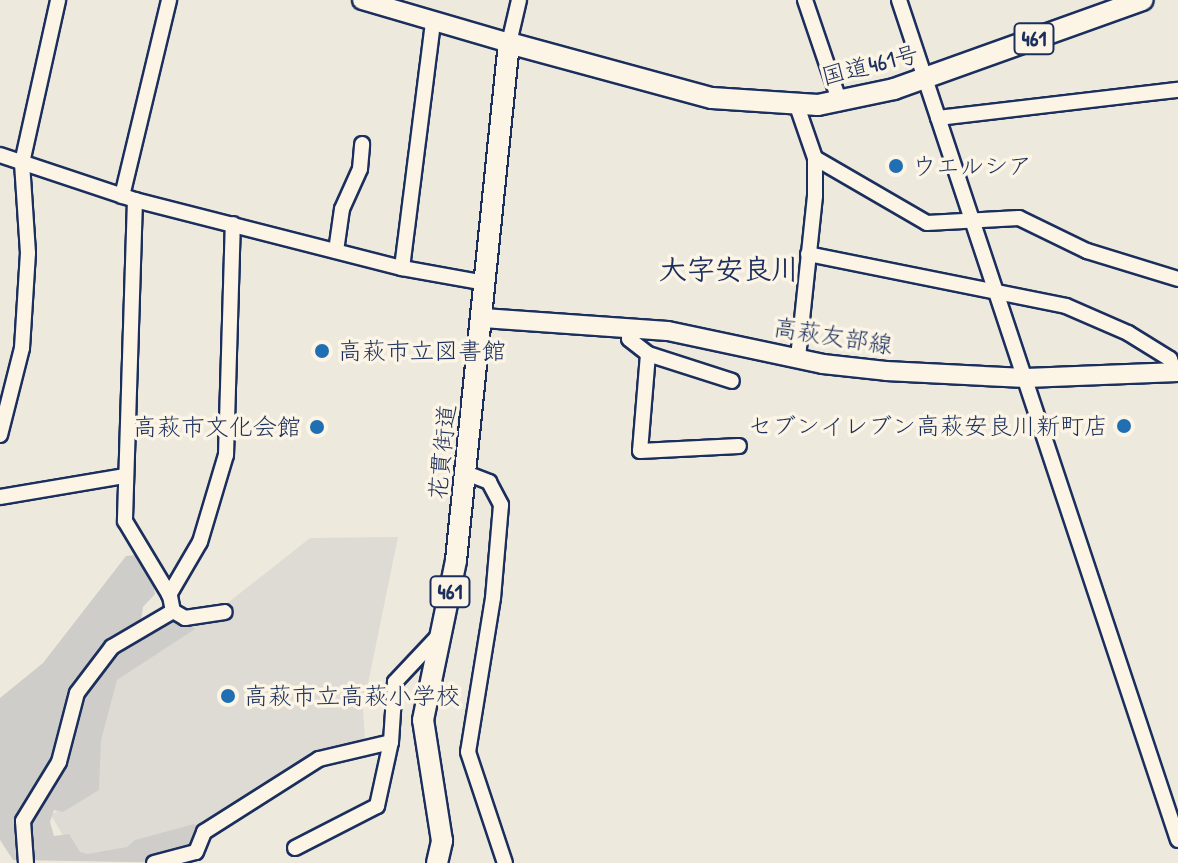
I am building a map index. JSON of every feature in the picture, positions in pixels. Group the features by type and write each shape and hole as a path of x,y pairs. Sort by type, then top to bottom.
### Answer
{"highway":[{"name":"国道461号","path":"509,43 687,93 797,106 840,103 925,79 1143,0"},
{"name":"花貫街道","path":"437,863 442,841 422,754 427,691 442,632 466,473 509,43"}],"main road":[{"path":"362,0 509,43"},
{"name":"高萩友部線","path":"483,318 631,328 798,359 886,371 1026,378 1176,372"}],"street":[{"path":"0,435 18,376 23,335 28,253 22,163 58,0"},
{"path":"169,0 129,198 125,521 169,595 173,611 185,618 225,612"},
{"path":"509,43 519,0"},
{"path":"805,0 840,103"},
{"path":"899,0 1178,840"},
{"path":"402,268 433,21"},
{"path":"938,118 1178,90"},
{"path":"797,106 815,158 798,359"},
{"path":"336,251 342,209 360,169 362,144"},
{"path":"0,155 129,198 402,268 485,283"},
{"path":"815,158 927,223 1019,218 1087,251 1178,279"},
{"path":"169,595 200,542 226,455 233,224"},
{"path":"808,254 1098,317 1170,359 1176,372"},
{"path":"631,328 629,339 648,354 732,381"},
{"path":"648,354 640,451 739,446"},
{"path":"466,473 489,482 500,497 493,598 468,752 505,863"},
{"path":"0,497 124,476"},
{"path":"26,863 23,821 59,762 77,693 112,647 173,611"},
{"path":"295,848 377,806 391,742 395,682 442,632"},
{"path":"154,863 181,852 199,857 204,832 319,759 391,742"}],"shaded area":[{"name":"高萩市立高萩小学校","path":"398,537 363,708 365,743 348,743 314,759 189,838 75,856 51,815 96,785 108,664 225,605 310,538"},
{"path":"137,555 152,577 155,594 143,607 140,626 155,628 182,618 195,629 117,680 101,740 99,790 63,812 54,810 50,822 54,836 69,834 80,852 87,854 127,847 135,840 194,824 210,840 189,863 13,860 0,840 0,698 43,663 126,556"}],"place":[{"name":"ウエルシア","path":"896,166"},
{"name":"高萩市立図書館","path":"322,351"},
{"name":"セブンイレブン高萩安良川新町店","path":"1124,426"},
{"name":"高萩市文化会館","path":"317,427"},
{"name":"高萩市立高萩小学校","path":"228,696"}],"district":[{"name":"大字安良川","path":"729,269"}]}
